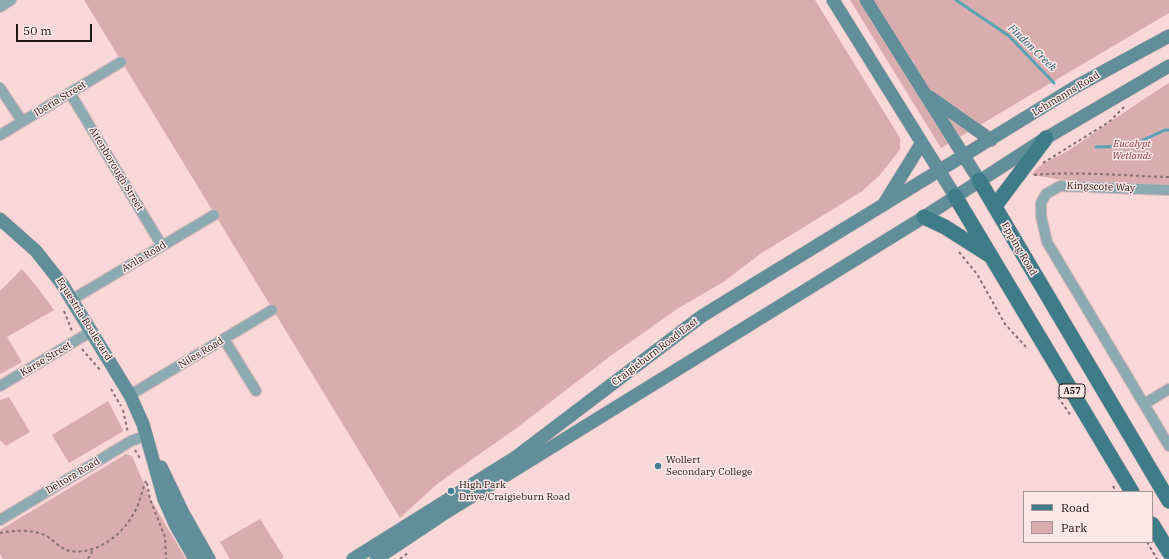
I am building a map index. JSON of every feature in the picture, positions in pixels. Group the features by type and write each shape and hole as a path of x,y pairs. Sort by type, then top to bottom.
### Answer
{"main road":[{"path":"833,0 921,144 955,196"},
{"name":"Epping Road","path":"866,0 995,206 1169,500"},
{"name":"Lehmanns Road","path":"964,157 1077,86 1169,36"},
{"path":"376,559 451,509 924,217 1046,138 1169,66"},
{"path":"924,92 991,140"},
{"path":"995,206 1046,138"},
{"path":"882,206 921,144"},
{"name":"Craigieburn Road East","path":"353,559 516,457 702,316 964,157"},
{"name":"A57","path":"955,196 1131,491"},
{"path":"924,217 945,227 989,255"},
{"name":"Equestria Boulevard","path":"0,219 36,251 73,299 130,395 146,435 182,513 210,559"},
{"name":"Equestria Boulevard","path":"146,435 164,499 176,526 195,559"},
{"path":"1153,526 1169,552"}],"street":[{"path":"0,7 11,0"},
{"name":"Iberia Street","path":"0,135 121,62"},
{"path":"0,88 22,121"},
{"name":"Attenborough Street","path":"70,93 162,246"},
{"name":"Kingscote Way","path":"1144,404 1051,251 1041,216 1041,203 1046,194 1060,186 1169,190"},
{"name":"Avila Road","path":"73,299 214,215"},
{"name":"Niles Road","path":"130,395 272,310"},
{"name":"Karse Street","path":"0,386 92,331"},
{"path":"224,339 256,391"},
{"path":"1169,389 1144,404 1169,446"},
{"name":"Deltora Road","path":"1,517 131,441 146,435"}],"path":[{"path":"1039,166 1109,122 1128,101 1131,89"},
{"path":"1027,176 1082,172 1108,176 1169,177"},
{"path":"958,251 977,274 1006,324 1026,347"},
{"path":"0,533 15,531 36,533 46,536 65,549 78,552 93,549 114,536 131,519 146,481"},
{"path":"1148,543 1157,559"},
{"path":"88,559 93,549"},
{"path":"400,559 414,549"}],"green space":[{"path":"84,0 815,0 900,138 900,148 879,176 861,192 760,254 725,281 677,309 609,357 518,427 437,484 400,518"},
{"path":"850,0 1169,0 1169,13 941,148"},
{"name":"Eucalypt Wetlands","path":"1169,83 1169,189 1069,181 1032,175 1044,163 1069,150"},
{"path":"22,269 54,310 7,337 22,362 0,374 0,291"},
{"path":"9,397 30,432 6,446 0,440 0,400"},
{"path":"108,401 123,430 122,432 69,463 52,435"},
{"path":"126,454 132,456 151,500 186,559 3,559 0,554 0,530"},
{"path":"260,519 284,557 281,559 230,559 220,542"}],"waterway":[{"name":"Findon Creek","path":"956,0 1009,36 1054,83"},
{"name":"Findon Creek","path":"1096,147 1130,146 1165,130 1169,130"}],"place":[{"name":"Wollert Secondary College","path":"658,466"},
{"name":"High Park Drive/Craigieburn Road","path":"451,491"}]}
